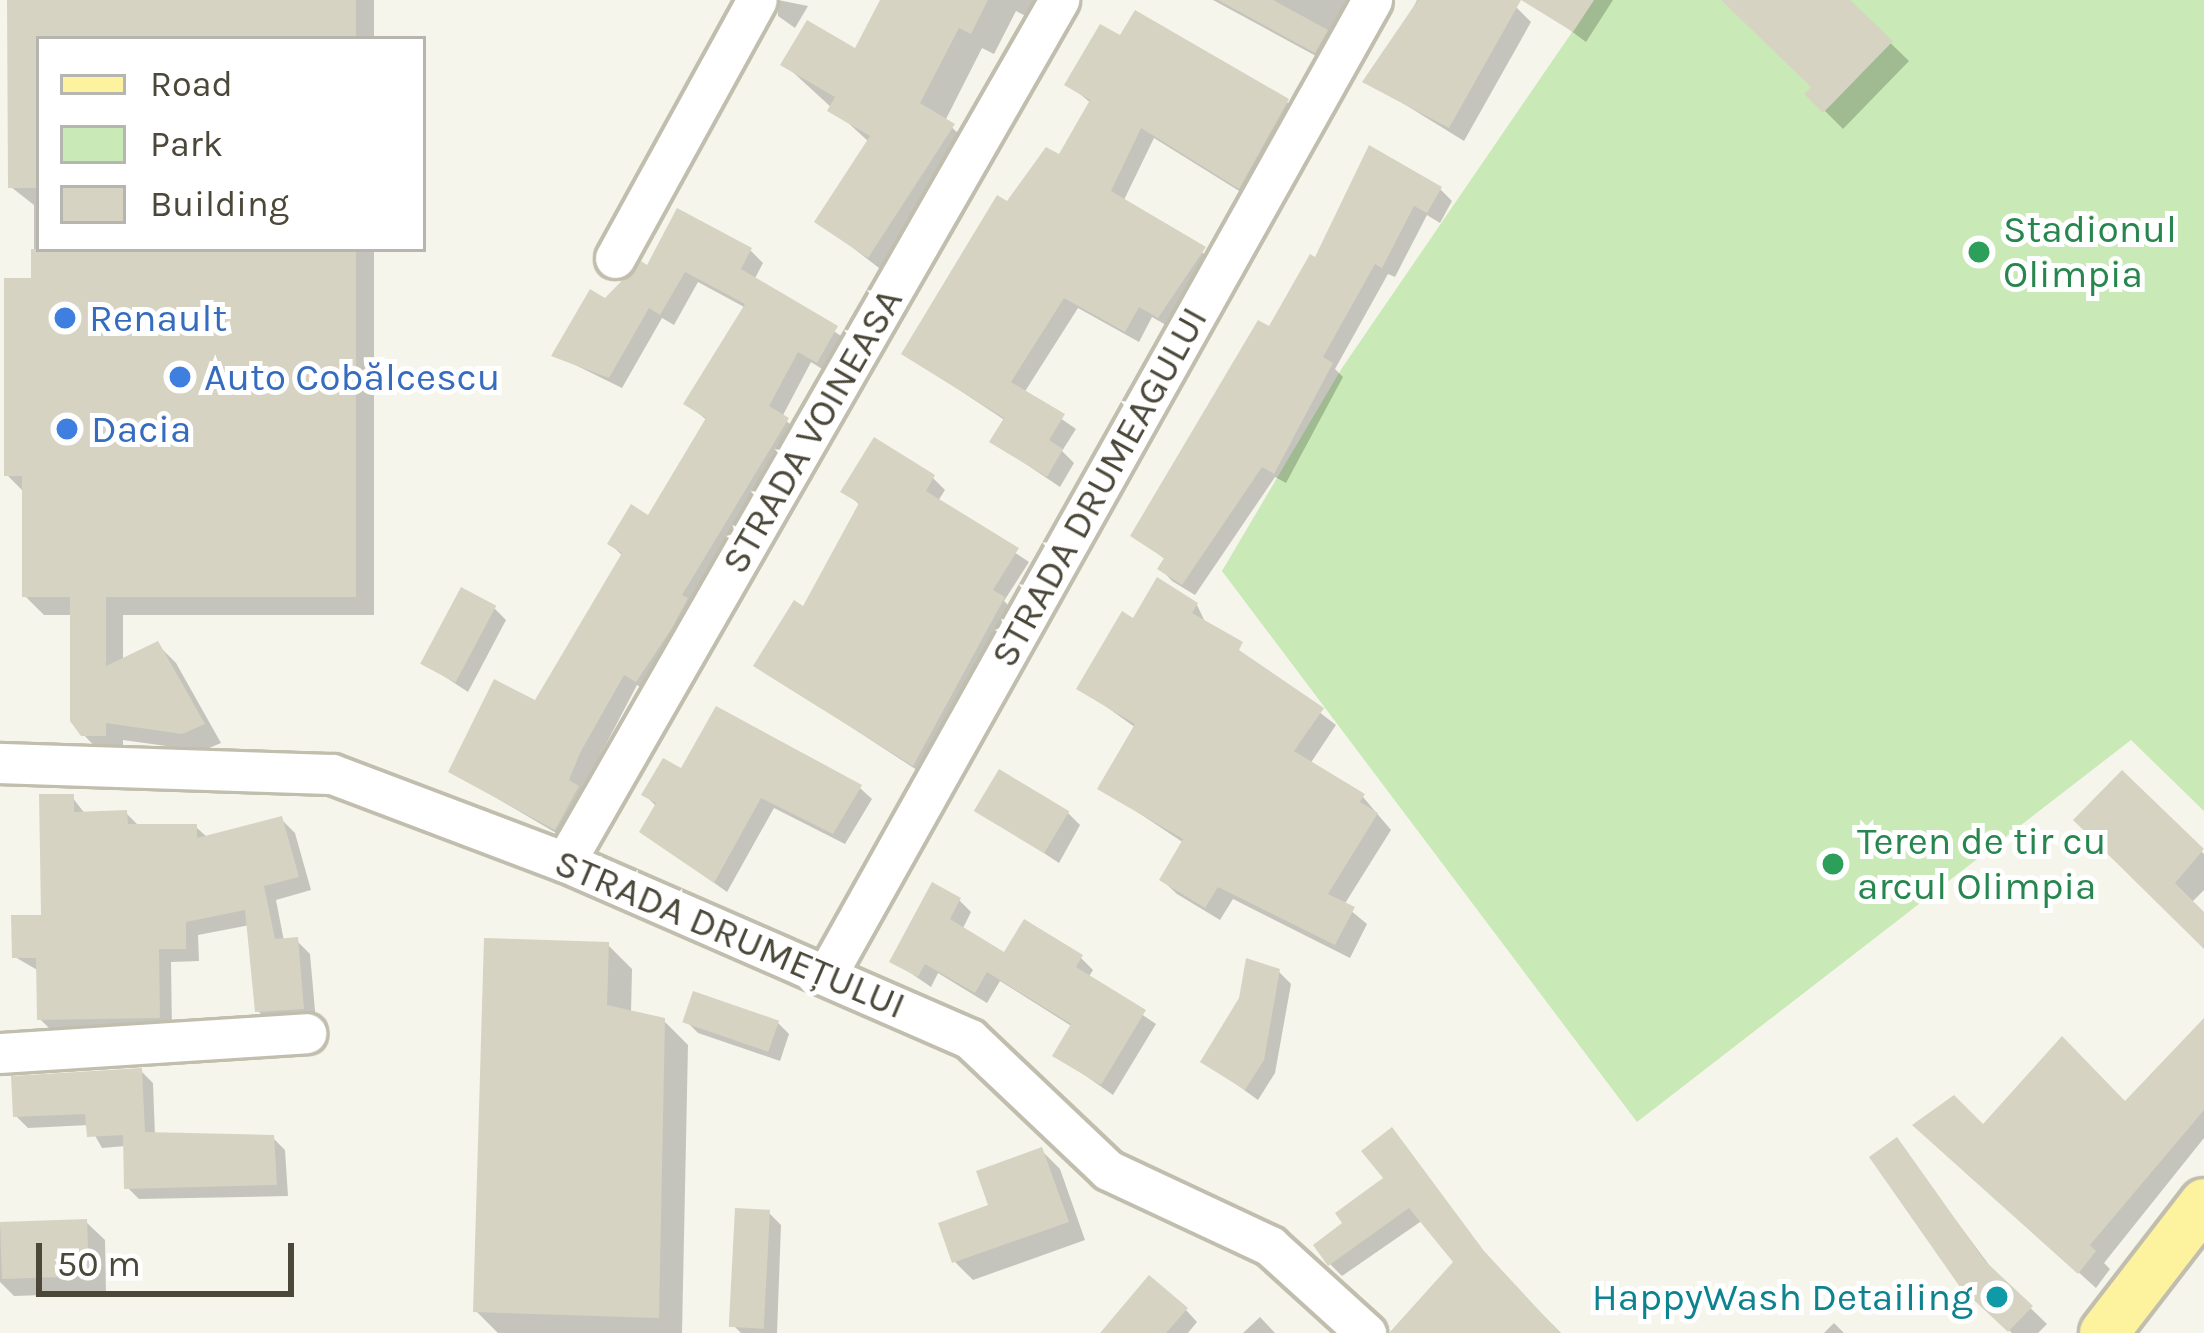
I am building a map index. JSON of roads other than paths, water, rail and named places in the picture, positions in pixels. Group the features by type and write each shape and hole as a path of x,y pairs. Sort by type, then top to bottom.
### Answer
{"main road":[{"path":"2104,1333 2204,1203"}],"street":[{"path":"615,258 757,0"},
{"name":"STRADA VOINEASA","path":"565,862 1059,0"},
{"name":"STRADA DRUMEAGULUI","path":"827,974 1372,0"},
{"name":"STRADA DRUMEȚULUI","path":"0,763 332,774 565,862 970,1039 1108,1170 1270,1246 1366,1333"},
{"path":"0,1053 306,1033"}],"place":[{"name":"Stadionul Olimpia","path":"1979,252"},
{"name":"Renault","path":"65,318"},
{"name":"Auto Cobălcescu","path":"180,377"},
{"name":"Dacia","path":"67,429"},
{"name":"Teren de tir cu arcul Olimpia","path":"1833,864"},
{"name":"HappyWash Detailing","path":"1997,1297"}]}
